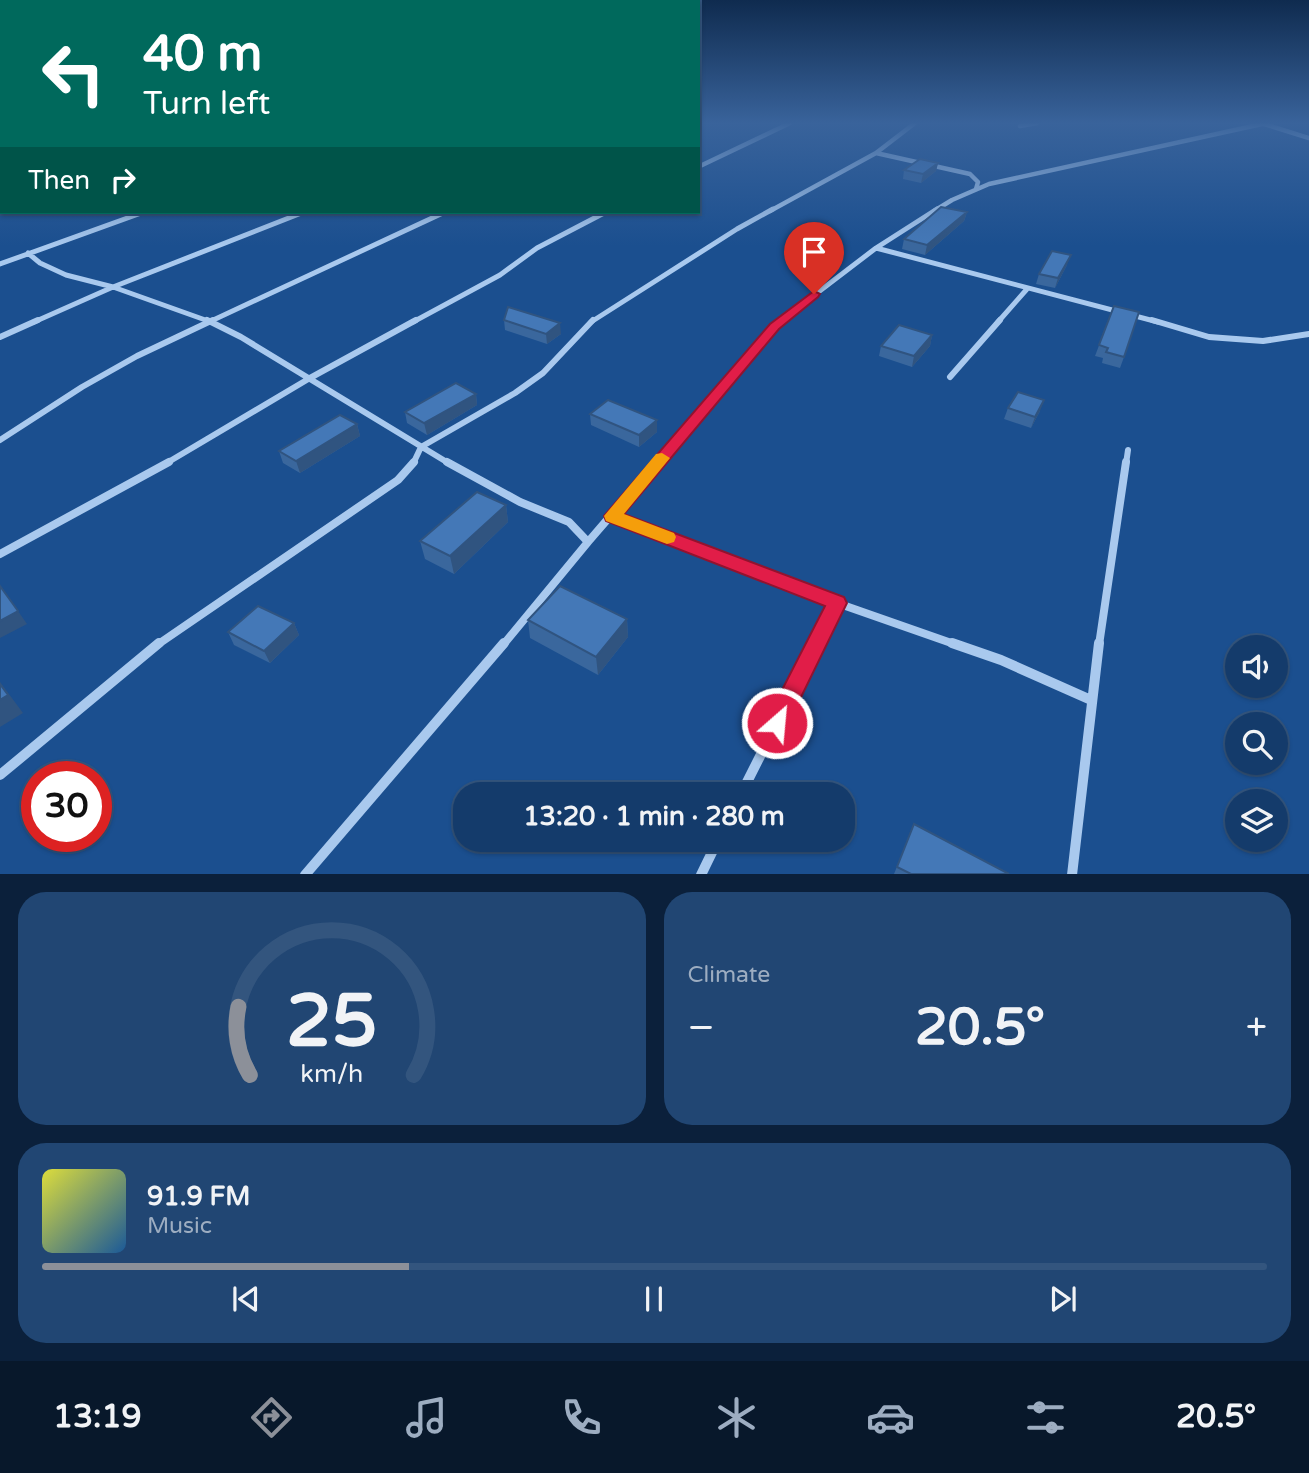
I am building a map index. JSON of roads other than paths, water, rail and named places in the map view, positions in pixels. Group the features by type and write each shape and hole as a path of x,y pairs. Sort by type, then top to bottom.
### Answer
{"street":[{"path":"0,775 166,637 398,480 414,463 421,447 515,393 542,373 594,318 648,288 737,229 856,164"},
{"path":"924,164 970,174 978,182 976,188"},
{"path":"305,874 774,326 876,248 952,200 976,188 1082,164"},
{"path":"0,264 138,214"},
{"path":"0,337 113,287 299,214"},
{"path":"0,440 116,368 441,214"},
{"path":"0,554 196,448 310,378 500,275 537,248 602,214"},
{"path":"876,248 1209,337 1263,341 1309,334"},
{"path":"28,253 40,263 66,275 113,287 213,323 310,378 421,447 520,502 569,522 588,542"},
{"path":"950,377 1027,289"},
{"path":"1072,874 1091,700 1128,450"},
{"path":"612,516 837,603 1001,660 1091,700"},
{"path":"747,782 837,603"},
{"path":"701,874 712,852"}]}
